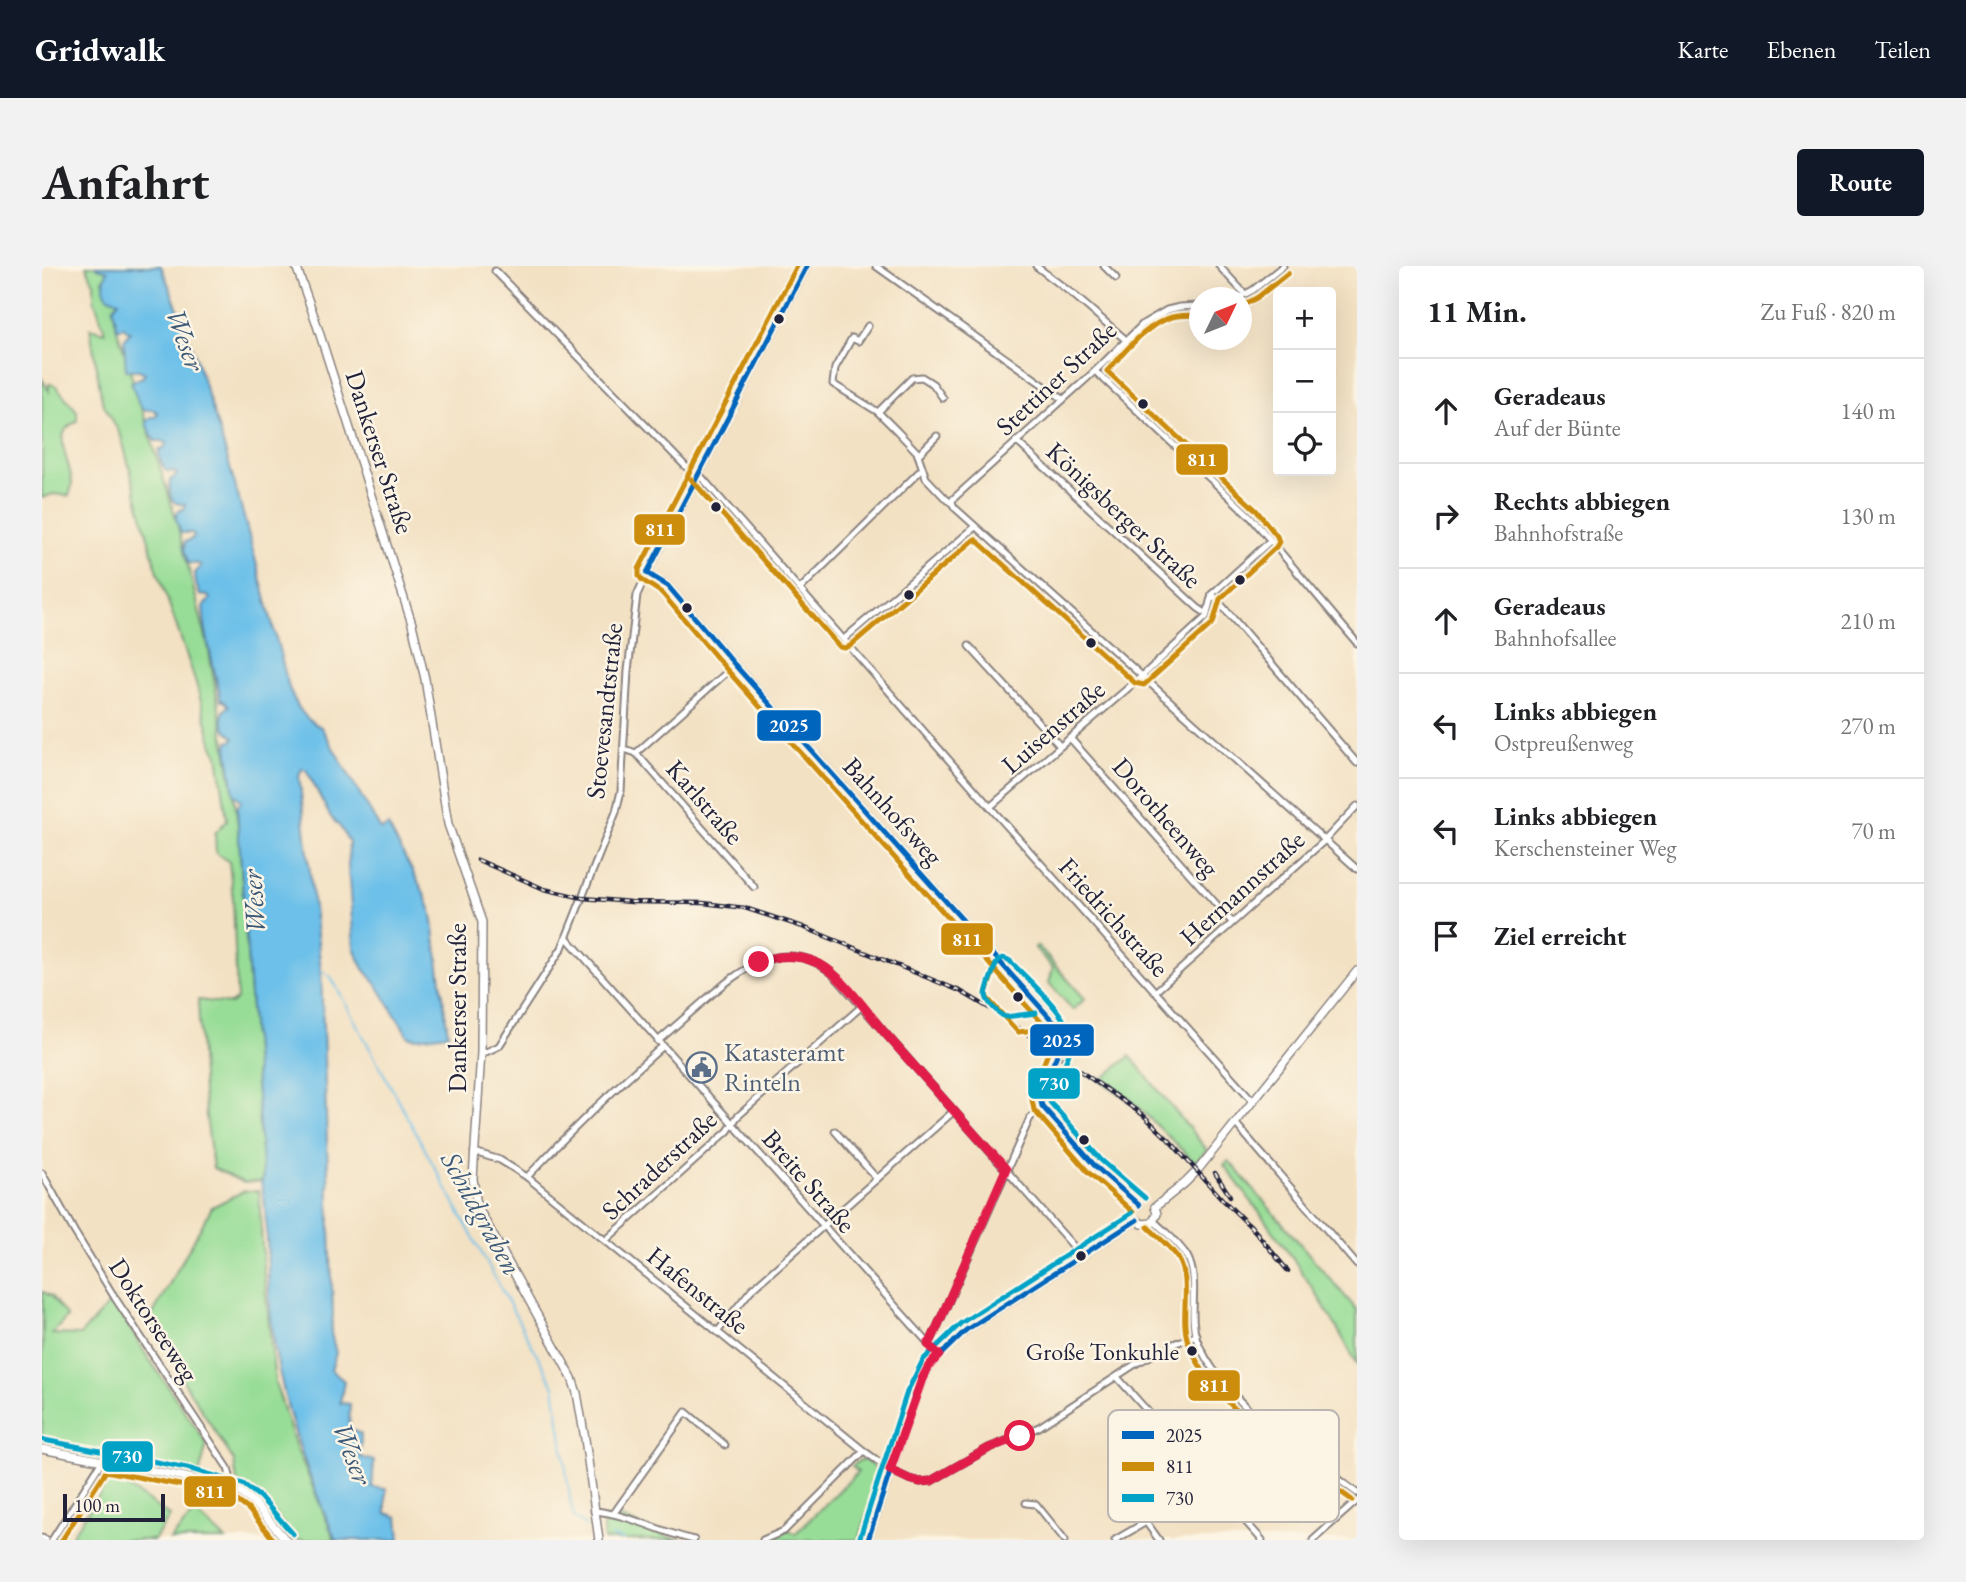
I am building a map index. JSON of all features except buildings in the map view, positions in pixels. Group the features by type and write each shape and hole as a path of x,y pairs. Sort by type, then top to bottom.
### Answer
{"main road":[{"name":"Dankerser Straße","path":"296,266 419,650 448,824 475,897 483,929 481,1052 473,1180 477,1206 572,1378 577,1394 599,1540"},
{"name":"Stoevesandtstraße","path":"647,573 807,266"},
{"name":"Bahnhofsweg","path":"647,573 668,586 735,665 1058,1027 1062,1038 1058,1056 1042,1090 1042,1106"},
{"path":"1155,1207 1185,1183 1236,1124 1357,971"},
{"path":"1042,1106 1110,1181 1139,1205"},
{"path":"1149,1203 1155,1207 1157,1214 1154,1221 1145,1224 1137,1220 1136,1210 1139,1205 1149,1203"},
{"path":"868,1540 890,1470 929,1366 966,1330 1137,1220"},
{"path":"42,1449 185,1477 240,1492 254,1503 286,1540"}],"street":[{"path":"876,266 1063,399"},
{"path":"1036,266 1126,340"},
{"path":"1104,266 1116,278"},
{"path":"1219,266 1238,287"},
{"path":"1252,290 1283,266"},
{"name":"Friedrichstraße","path":"495,271 697,475 801,588 990,807 1253,1101"},
{"name":"Stettiner Straße","path":"952,503 953,499 1152,317 1167,310 1189,307"},
{"path":"868,326 858,341 852,338 835,368 833,384 878,412 918,455 926,478 955,508 1357,869"},
{"path":"1095,371 1250,516 1357,643"},
{"path":"878,412 912,378 922,377 933,384 943,398"},
{"path":"918,455 937,436"},
{"name":"Königsberger Straße","path":"1017,442 1207,614"},
{"path":"801,588 922,469"},
{"path":"844,639 975,527"},
{"path":"1207,614 1212,594 1270,541"},
{"name":"Stoevesandtstraße","path":"481,1052 499,1046 567,938 616,812 621,792 628,671 637,595 647,573"},
{"path":"1212,594 1357,763"},
{"name":"Luisenstraße","path":"990,807 1141,677 1207,614"},
{"path":"970,646 1060,746"},
{"path":"636,753 735,665"},
{"name":"Dorotheenweg","path":"1070,738 1232,922"},
{"name":"Karlstraße","path":"624,749 636,753 754,887"},
{"name":"Hermannstraße","path":"1155,992 1324,841 1357,806"},
{"name":"Breite Straße","path":"567,938 939,1355"},
{"path":"527,1177 562,1139 727,981 759,962 772,958 796,957 826,968 1082,1256"},
{"name":"Schraderstraße","path":"606,1240 729,1131 737,1116 862,1006"},
{"path":"928,1344 1030,1118 1042,1106"},
{"path":"718,1331 751,1290 954,1111"},
{"path":"1236,1124 1357,1265"},
{"path":"835,1131 877,1179"},
{"name":"Hafenstraße","path":"474,1152 500,1160 527,1177 864,1451 890,1470 909,1479 931,1481 989,1448 1039,1427 1152,1355"},
{"name":"Doktorseeweg","path":"42,1172 115,1298 228,1468 230,1476 227,1488"},
{"path":"1154,1221 1188,1258 1193,1282 1196,1335 1206,1357 1219,1377 1250,1410"},
{"path":"1171,1345 1196,1335"},
{"path":"1117,1377 1146,1410"},
{"path":"614,1513 686,1412 724,1445"},
{"path":"763,1540 784,1531 864,1451"},
{"path":"52,1540 102,1461"},
{"path":"1339,1479 1357,1493"},
{"path":"1339,1517 1357,1501"},
{"path":"1026,1503 1036,1504 1065,1540"},
{"path":"594,1511 614,1513 694,1540"},
{"path":"1115,1540 1146,1522 1159,1540"},
{"path":"1246,1522 1262,1540"},
{"path":"1312,1540 1333,1522"}],"green space":[{"path":"86,266 96,266 109,271 103,279 106,293 119,301 113,308 117,329 176,519 208,646 238,825 263,1181 244,1183 213,1168 203,1094 198,1000 231,1004 237,999 229,862 216,853 215,833 227,820 218,755 154,560 121,436 102,401 90,328 105,332 94,298 94,283"},
{"path":"42,379 49,391 49,384 55,385 77,411 77,421 68,427 63,441 72,484 69,496 53,494 42,498"},
{"path":"1038,946 1085,999 1073,1010 1049,983 1053,968 1035,948"},
{"path":"1130,1056 1207,1150 1195,1163 1130,1099 1100,1081"},
{"path":"1229,1161 1357,1310 1357,1365 1312,1287 1224,1165"},
{"path":"244,1191 259,1191 263,1265 275,1382 296,1447 335,1540 296,1540 262,1497 237,1482 234,1461 182,1379 176,1360 149,1321 212,1207"},
{"path":"43,1292 51,1296 67,1317 52,1334 80,1335 113,1300 145,1353 207,1444 199,1475 42,1443"},
{"path":"865,1460 881,1472 859,1540 770,1540 788,1529 795,1534 858,1472 852,1466"},
{"path":"112,1476 170,1516 154,1540 79,1540 72,1535"},
{"path":"195,1512 226,1540 170,1540"},
{"path":"613,1518 621,1518 682,1540 604,1540 603,1527"}],"water":[{"name":"Weser","path":"96,266 161,266 216,422 289,688 301,711 321,727 381,830 388,826 423,891 432,914 448,1034 409,1037 364,969 354,948 349,842 330,816 308,773 302,769 299,775 321,970 333,1315 331,1333 336,1353 331,1370 344,1381 340,1403 350,1404 349,1429 361,1434 360,1457 374,1461 372,1487 386,1489 386,1513 398,1517 400,1540 336,1540 304,1460 280,1376 271,1320 266,1216 261,1182 263,1180 237,809 241,800 234,794 227,748 228,742 234,737 224,726 222,717 229,706 221,701 206,631 203,607 210,599 200,595 196,584 195,573 201,566 188,563 184,549 185,542 194,535 181,533 176,519 177,512 186,505 176,503 170,493 170,480 177,475 175,472 166,471 161,461 159,450 167,443 155,441 146,424 150,417 155,417 158,413 154,410 143,410 139,405 131,382 143,377 145,373 126,370 124,340 130,332 123,327 117,329 113,308 119,301 106,294 104,280 108,271"}],"waterway":[{"name":"Schildgraben","path":"322,971 331,977 554,1386 571,1505 574,1517 586,1527"},
{"name":"Schildgraben","path":"612,1536 623,1540"}],"railway":[{"path":"478,860 544,889 583,898 703,903 745,908 803,927 960,991 996,1012 1143,1115 1257,1233"},
{"path":"1215,1173 1230,1196"},
{"path":"1250,1225 1288,1271"}],"transit line":[{"name":"811","path":"797,266 639,569 639,576 662,593 728,671 1050,1032 1052,1043 1031,1095 1034,1110 1088,1172 1133,1212"},
{"name":"2025","path":"647,573 807,266"},
{"name":"811","path":"1252,300 1288,273"},
{"name":"811","path":"691,479 840,647 850,646 975,539 1135,683 1144,685 1213,623 1220,599 1279,542 1256,510 1107,371 1153,326 1172,317 1189,315"},
{"name":"2025","path":"647,573 668,586 735,665 1058,1027 1062,1038 1061,1045 1042,1090 1042,1106 1095,1166 1139,1205"},
{"name":"730","path":"1036,1013 1005,1017 989,1002 987,989 1000,959 1010,961 1044,996 1067,1025 1071,1041 1070,1052 1053,1086 1050,1102 1101,1160 1145,1198"},
{"name":"811","path":"996,964 986,993 987,998 1018,1032 1052,1028"},
{"name":"730","path":"860,1537 907,1392 923,1360 961,1323 1132,1213"},
{"name":"2025","path":"868,1540 915,1395 929,1366 966,1330 1137,1220"},
{"name":"811","path":"1148,1227 1178,1258 1182,1267 1185,1277 1188,1342 1216,1389 1236,1410"},
{"name":"730","path":"44,1440 187,1468 243,1484 260,1497 293,1534"},
{"name":"811","path":"62,1540 106,1471 206,1490 236,1500 248,1509 274,1540"},
{"name":"811","path":"1339,1491 1352,1500"}],"place":[{"name":"Katasteramt Rinteln","path":"701,1067"},
{"name":"Große Tonkuhle","path":"1192,1351"}],"route":[{"path":"759,962 782,956 796,957 826,968 1006,1169 928,1344 939,1355 929,1366 915,1395 890,1470 920,1482 931,1481 989,1448 1020,1436"}]}
